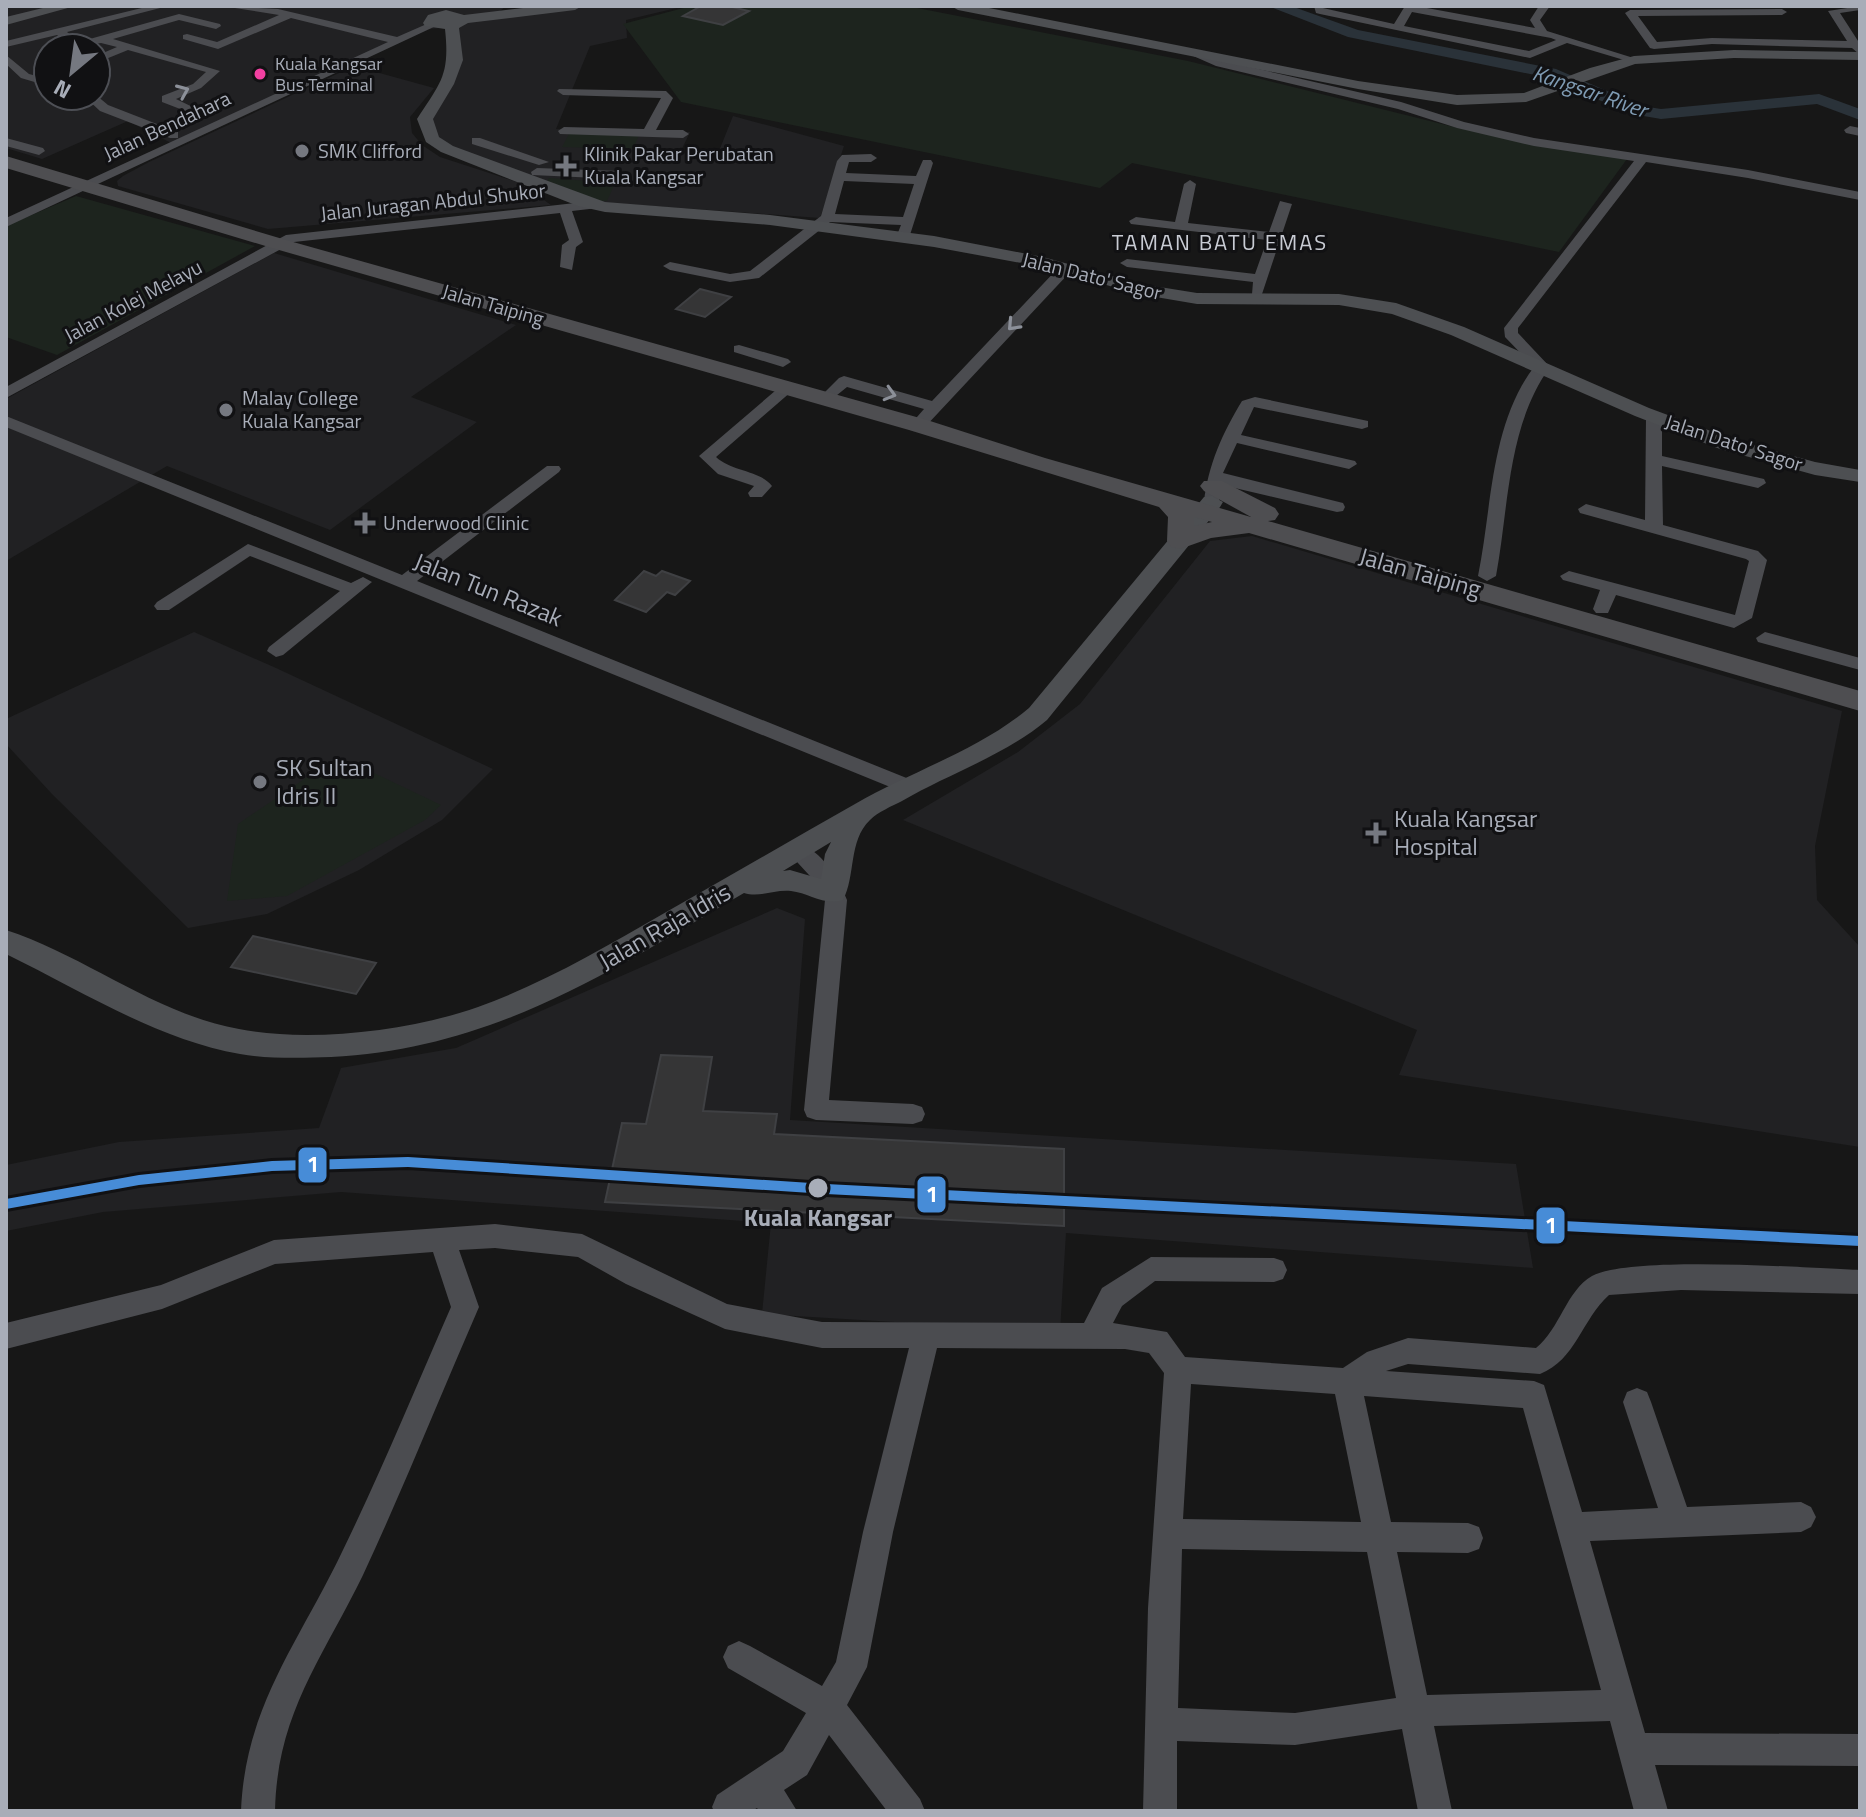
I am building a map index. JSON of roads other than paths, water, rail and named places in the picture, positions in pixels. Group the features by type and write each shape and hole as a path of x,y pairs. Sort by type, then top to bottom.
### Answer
{"highway":[{"name":"Jalan Taiping","path":"6,162 279,244 826,399 927,416 980,444 1167,500 1211,494"},
{"name":"Jalan Taiping","path":"980,444 1211,494 1266,522 1860,701"},
{"path":"1167,500 1181,516 1180,541 1216,529 1266,522"},
{"name":"Jalan Taiping","path":"1266,522 1487,576 1606,598 1798,658 1860,687"},
{"path":"1606,598 1614,619 1665,642"}],"main road":[{"path":"6,21 68,6"},
{"path":"424,8 447,21 575,6"},
{"path":"958,6 1358,85 1457,100 1508,99 1546,91 1595,71 1634,60 1858,51"},
{"path":"447,21 456,60 447,84 425,119 432,139 447,149 536,171 564,204 576,206"},
{"path":"1305,83 1358,85"},
{"name":"Jalan Dato' Sagor","path":"576,206 906,228 1168,295 1253,300 1337,299 1391,308 1434,321 1654,417 1801,467 1860,476"},
{"name":"Jalan Raja Idris","path":"6,941 149,1011 193,1029 240,1042 304,1046 367,1043 483,1018 586,972 907,786 1014,734 1038,714 1180,541 1211,494"},
{"path":"732,889 776,879 805,882 833,893 839,854 858,815"}],"street":[{"path":"6,44 163,6"},
{"path":"227,6 289,15 395,40"},
{"path":"1319,6 1320,11 1332,15 1532,55 1567,39"},
{"path":"1543,33 1535,20 1536,14 1545,6"},
{"path":"1397,28 1410,7 1543,33 1634,60"},
{"path":"1858,51 1833,11 1860,7"},
{"path":"1654,46 1630,13 1652,8 1782,12"},
{"path":"216,26 187,37 218,46 289,15"},
{"path":"112,36 179,17 216,26 254,30"},
{"name":"Jalan Bendahara","path":"6,223 395,40 447,21"},
{"path":"1609,51 1712,41 1858,51"},
{"path":"112,43 214,71 197,86 166,99 197,112 163,131"},
{"path":"112,53 126,47"},
{"path":"1195,53 1213,62 1401,106 1491,133 1787,180 1860,196"},
{"path":"6,58 25,76 32,78"},
{"path":"563,91 662,93 667,98 648,133"},
{"path":"112,111 187,140"},
{"path":"536,171 560,136 683,134"},
{"path":"476,141 536,171 619,175"},
{"path":"6,142 39,151"},
{"path":"670,266 730,278 754,275 821,222 846,158 871,158"},
{"path":"1487,576 1508,451 1521,397 1531,377 1542,367 1516,342 1510,334 1511,328 1642,159"},
{"path":"906,228 927,163"},
{"path":"839,177 921,180"},
{"path":"1181,226 1190,184"},
{"path":"1253,300 1285,204"},
{"path":"567,267 569,245 576,242 576,206"},
{"name":"Jalan Juragan Abdul Shukor","path":"279,244 306,235 576,206"},
{"path":"1136,221 1274,237"},
{"name":"Jalan Kolej Melayu","path":"6,393 279,244"},
{"path":"1127,263 1262,279"},
{"path":"927,416 1066,268"},
{"path":"739,349 783,362"},
{"path":"740,375 763,356"},
{"path":"756,493 764,486 761,483 726,471 710,462 707,456 787,388"},
{"path":"1337,507 1211,494 1244,409 1255,402 1362,424"},
{"path":"1654,417 1654,526"},
{"name":"Jalan Tun Razak","path":"6,421 907,786"},
{"path":"1231,437 1349,464"},
{"path":"1653,459 1758,483"},
{"path":"404,582 553,469"},
{"path":"1569,576 1606,598 1734,622 1743,618 1758,560 1752,555 1586,509"},
{"path":"163,606 248,549 353,590"},
{"path":"276,651 377,571"},
{"path":"1765,638 1798,658 1860,664"},
{"path":"798,851 830,883 836,900 816,1110 913,1114"},
{"path":"6,1336 162,1297 274,1252 495,1236 582,1246 635,1275 725,1316 822,1335 1092,1336 1157,1341 1178,1370 1167,1534 1160,1811"},
{"path":"258,1811 259,1772 278,1704 352,1564 465,1307 442,1240"},
{"path":"1092,1336 1112,1297 1151,1269 1274,1270"},
{"path":"1347,1382 1377,1361 1408,1351 1540,1361 1550,1355 1586,1298 1604,1282 1642,1278 1860,1282"},
{"path":"729,1807 770,1798 795,1763 851,1667 878,1532 926,1336"},
{"path":"1178,1370 1534,1395 1651,1811"},
{"path":"1347,1382 1435,1811"},
{"path":"1637,1402 1678,1523"},
{"path":"1572,1527 1801,1517"},
{"path":"1167,1534 1468,1538"},
{"path":"739,1657 828,1707 908,1811"},
{"path":"1161,1724 1295,1729 1414,1711 1622,1705"},
{"path":"1634,1749 1860,1750"}],"waterway":[{"name":"Kangsar River","path":"1276,6 1354,34 1550,73 1638,110 1661,114 1819,99 1860,115"}],"place":[{"name":"Kuala Kangsar Bus Terminal","path":"260,74"},
{"name":"SMK Clifford","path":"302,151"},
{"name":"Klinik Pakar Perubatan Kuala Kangsar","path":"566,166"},
{"name":"Malay College Kuala Kangsar","path":"226,410"},
{"name":"Underwood Clinic","path":"365,523"},
{"name":"SK Sultan Idris II","path":"260,782"},
{"name":"Kuala Kangsar Hospital","path":"1376,833"},
{"name":"Kuala Kangsar","path":"818,1188"}],"district":[{"name":"TAMAN BATU EMAS","path":"1220,242"}]}
